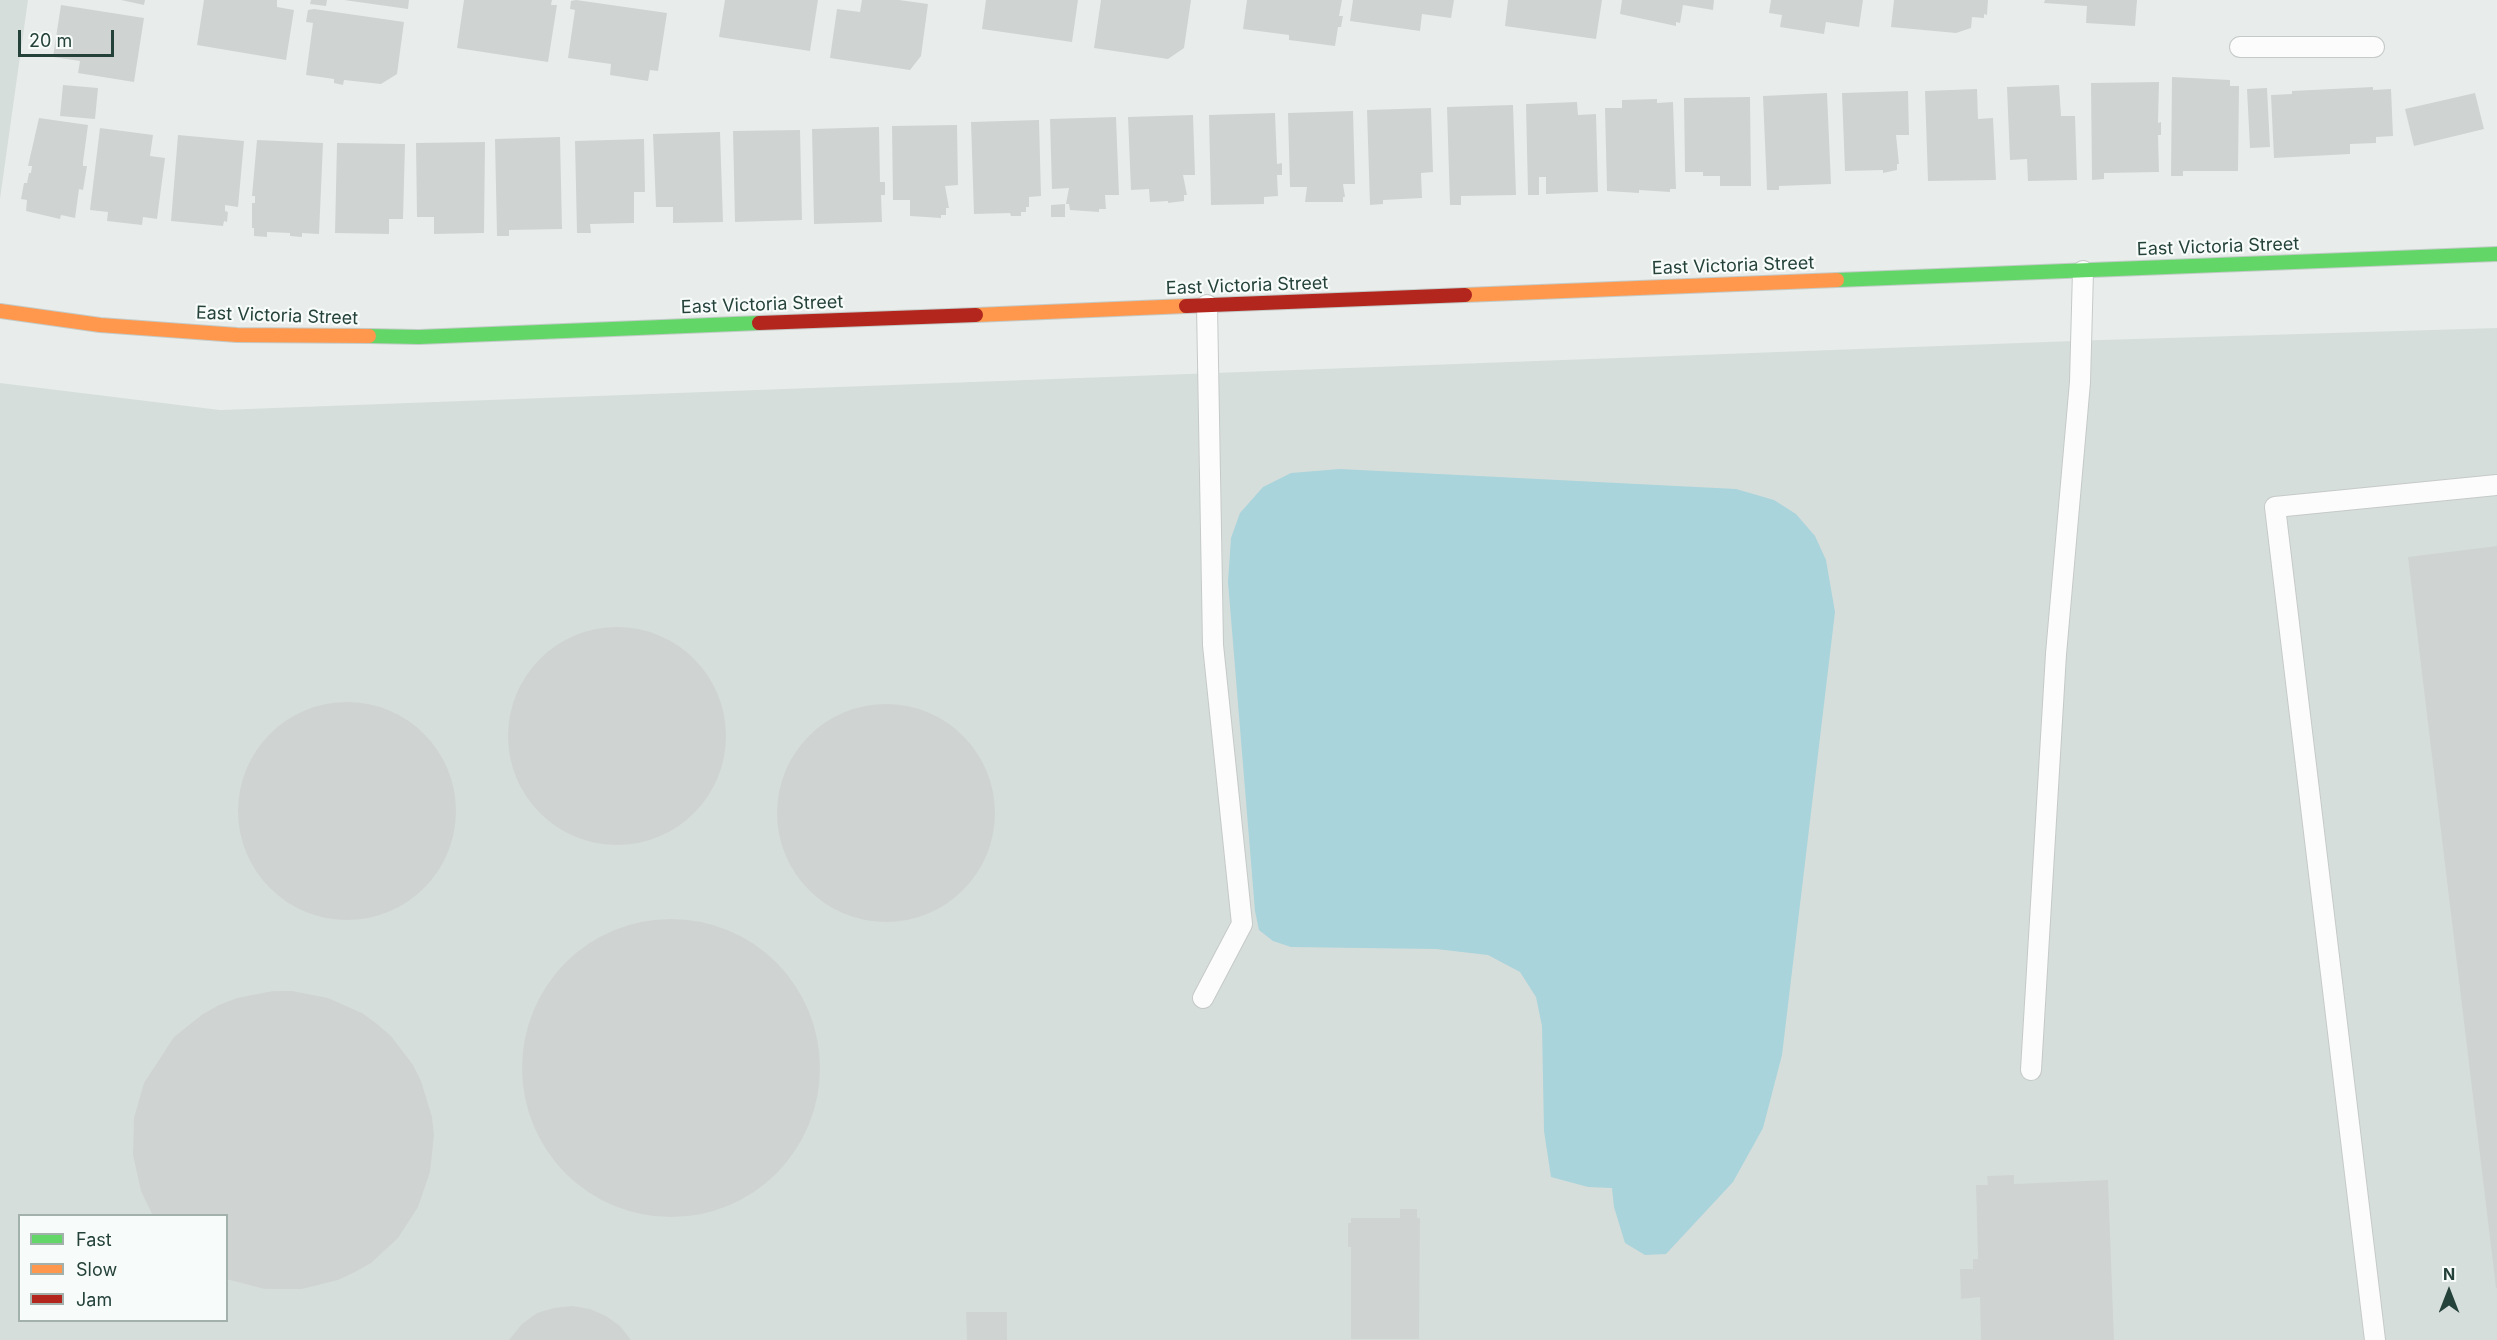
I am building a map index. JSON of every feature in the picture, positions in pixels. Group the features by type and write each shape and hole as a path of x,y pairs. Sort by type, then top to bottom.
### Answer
{"street":[{"name":"East Victoria Street","path":"0,311 100,325 237,335 419,337 2497,254"}],"lane":[{"path":"2240,46 2374,46"},
{"path":"2031,1070 2056,654 2080,382 2083,271"},
{"path":"1203,998 1242,924 1213,645 1207,305"},
{"path":"2375,1340 2275,507 2497,485"}],"shaded area":[{"path":"0,0 28,0 0,199"},
{"path":"2497,328 2497,1340 0,1340 0,383 220,410 2100,340"}],"water":[{"path":"1340,469 1736,489 1774,500 1796,514 1815,536 1826,560 1835,612 1782,1055 1763,1128 1733,1182 1666,1254 1645,1255 1625,1243 1614,1207 1612,1188 1588,1187 1551,1177 1544,1131 1542,1026 1536,997 1520,972 1488,955 1436,949 1291,947 1273,941 1259,930 1255,911 1228,582 1231,538 1240,513 1263,487 1291,473"}],"building":[{"path":"121,0 145,0 144,5"},
{"path":"204,0 277,0 277,7 294,10 286,60 197,45"},
{"path":"311,0 327,0 326,6 310,4"},
{"path":"344,0 409,0 408,9"},
{"path":"464,0 552,0 551,5 557,5 548,62 457,48"},
{"path":"725,0 818,0 810,51 719,37"},
{"path":"862,0 899,0 928,4 921,56 910,70 830,58 837,9 860,12"},
{"path":"986,0 1078,0 1072,42 982,29"},
{"path":"1101,0 1191,0 1184,48 1168,59 1094,48"},
{"path":"1247,0 1342,0 1339,16 1343,16 1341,27 1338,27 1335,46 1289,40 1289,35 1243,29"},
{"path":"1353,0 1454,0 1451,18 1422,14 1420,31 1350,21"},
{"path":"1508,0 1602,0 1596,39 1505,26"},
{"path":"1622,0 1714,0 1713,10 1683,5 1680,23 1676,22 1676,26 1620,14"},
{"path":"1771,0 1863,0 1859,27 1826,22 1824,34 1780,27 1782,15 1769,13"},
{"path":"1894,0 1988,0 1987,15 1984,14 1984,18 1972,17 1971,28 1956,33 1891,27"},
{"path":"2045,0 2137,0 2135,26 2086,23 2087,6 2044,3"},
{"path":"571,1 667,13 658,71 650,70 648,81 610,75 611,64 568,58 575,10 570,9"},
{"path":"61,5 144,18 134,82 78,73 80,61 53,57"},
{"path":"308,10 404,22 397,74 381,84 344,80 343,85 334,83 334,79 306,75 313,23 306,22"},
{"path":"2172,77 2230,80 2230,86 2239,86 2238,171 2183,171 2183,176 2171,176"},
{"path":"2159,82 2158,123 2161,122 2161,135 2158,135 2159,172 2104,173 2104,179 2092,180 2091,83"},
{"path":"63,85 98,88 95,119 60,116"},
{"path":"2059,85 2061,116 2075,116 2077,180 2028,181 2027,159 2010,160 2007,87"},
{"path":"2373,87 2373,90 2391,89 2393,136 2376,137 2376,143 2350,144 2350,154 2274,158 2271,95 2292,94 2292,91"},
{"path":"2267,88 2270,147 2250,148 2247,89"},
{"path":"1977,89 1978,119 1993,118 1996,180 1928,181 1925,91"},
{"path":"1908,91 1909,135 1896,135 1899,164 1897,164 1897,170 1883,173 1883,170 1845,171 1842,93"},
{"path":"1827,93 1831,184 1779,186 1779,190 1767,190 1763,96"},
{"path":"2475,93 2484,129 2414,146 2405,109"},
{"path":"1750,97 1751,186 1720,186 1720,176 1703,176 1703,172 1685,172 1684,98"},
{"path":"1657,99 1657,103 1673,102 1676,189 1670,189 1670,192 1639,190 1639,193 1607,191 1605,108 1622,108 1622,100"},
{"path":"1577,102 1578,115 1596,114 1598,192 1546,194 1546,177 1539,177 1539,195 1528,195 1526,104"},
{"path":"1513,105 1516,195 1461,196 1461,205 1450,205 1447,107"},
{"path":"1431,108 1433,172 1421,173 1422,198 1383,200 1383,204 1370,205 1367,110"},
{"path":"1353,111 1355,184 1343,184 1345,197 1343,197 1343,202 1305,202 1307,187 1290,187 1288,113"},
{"path":"1275,113 1277,164 1282,163 1282,175 1277,175 1278,196 1264,197 1264,204 1211,205 1209,115"},
{"path":"1193,115 1195,175 1183,175 1187,195 1184,195 1184,201 1150,202 1149,189 1131,190 1128,117"},
{"path":"1116,117 1119,195 1105,195 1106,209 1099,209 1099,212 1070,210 1069,204 1066,204 1069,188 1052,189 1050,119"},
{"path":"39,118 88,125 83,162 83,166 87,166 83,190 79,189 75,218 61,215 60,219 26,211 27,200 21,199 24,183 27,183 29,173 31,173 32,166 28,166"},
{"path":"1039,120 1041,196 1029,197 1029,207 1026,207 1026,212 1021,212 1021,216 1011,216 1010,213 974,214 971,122"},
{"path":"957,125 958,185 945,186 949,208 946,208 946,215 941,215 941,218 910,216 910,200 893,200 892,126"},
{"path":"879,127 880,182 885,182 885,195 881,195 882,222 814,224 812,129"},
{"path":"100,128 153,135 150,156 165,158 157,219 143,217 142,225 107,221 108,212 90,210"},
{"path":"800,130 802,220 735,222 733,131"},
{"path":"720,132 723,222 673,223 673,207 656,207 653,134"},
{"path":"178,135 244,141 238,207 225,205 225,211 228,212 227,222 224,221 223,226 171,221"},
{"path":"560,137 562,229 509,230 509,236 497,236 495,139"},
{"path":"644,139 645,192 634,192 634,223 590,224 591,233 577,233 575,141"},
{"path":"257,140 323,143 319,234 302,233 302,237 290,236 290,233 267,232 267,237 254,236 252,203 255,203 255,196 252,196"},
{"path":"485,142 484,233 434,234 434,217 417,217 416,143"},
{"path":"337,143 405,144 403,219 389,219 389,234 335,233"},
{"path":"1065,204 1065,217 1051,217 1051,205"},
{"path":"2497,546 2497,1288 2496,1288 2408,557"},
{"path":"617,627 638,629 659,635 678,645 694,659 708,675 718,694 724,715 726,736 724,757 718,778 708,797 694,813 678,827 659,837 638,843 617,845 596,843 575,837 556,827 540,813 526,797 516,778 510,757 508,736 510,715 516,694 526,675 540,659 556,645 575,635 596,629"},
{"path":"336,702 358,702 389,710 408,720 424,734 438,750 448,769 456,800 452,843 448,853 438,872 424,888 408,902 379,916 358,920 336,920 315,916 286,902 256,872 242,843 238,822 238,800 242,779 256,750 286,720 315,706"},
{"path":"897,704 928,712 947,722 963,736 977,752 987,771 995,802 995,824 987,855 977,874 963,890 947,904 928,914 897,922 875,922 844,914 825,904 795,874 785,855 779,834 777,802 785,771 795,752 825,722 844,712 865,706"},
{"path":"656,919 686,919 714,925 741,936 766,952 787,973 803,998 814,1025 820,1053 818,1097 803,1138 787,1163 766,1184 741,1200 714,1211 686,1217 656,1217 628,1211 601,1200 576,1184 555,1163 539,1138 528,1111 522,1083 522,1053 528,1025 539,998 555,973 576,952 601,936 628,925"},
{"path":"273,991 292,991 328,998 362,1013 391,1036 413,1065 421,1081 432,1117 434,1135 430,1172 418,1207 398,1238 371,1263 338,1280 302,1289 265,1289 228,1280 228,1214 152,1214 141,1191 133,1155 134,1118 144,1083 174,1037 203,1014 237,998"},
{"path":"2014,1175 2014,1184 2108,1180 2114,1340 1981,1340 1980,1297 1961,1299 1960,1269 1973,1269 1973,1259 1978,1259 1976,1185 1988,1185 1987,1176"},
{"path":"1400,1209 1417,1209 1417,1218 1420,1218 1419,1339 1351,1339 1351,1247 1348,1247 1348,1223 1351,1223 1351,1218 1400,1218"},
{"path":"572,1306 590,1309 606,1316 620,1326 631,1340 509,1340 522,1324 537,1313"},
{"path":"966,1312 1007,1312 1007,1340 967,1340"}],"traffic: fast":[{"path":"1837,280 2497,254"},
{"path":"369,336 419,337 759,323"}],"traffic: slow":[{"path":"1465,295 1837,280"},
{"path":"976,315 1186,306"},
{"path":"0,311 100,325 237,335 369,336"}],"traffic: jam":[{"path":"1186,306 1465,295"},
{"path":"759,323 976,315"}]}
